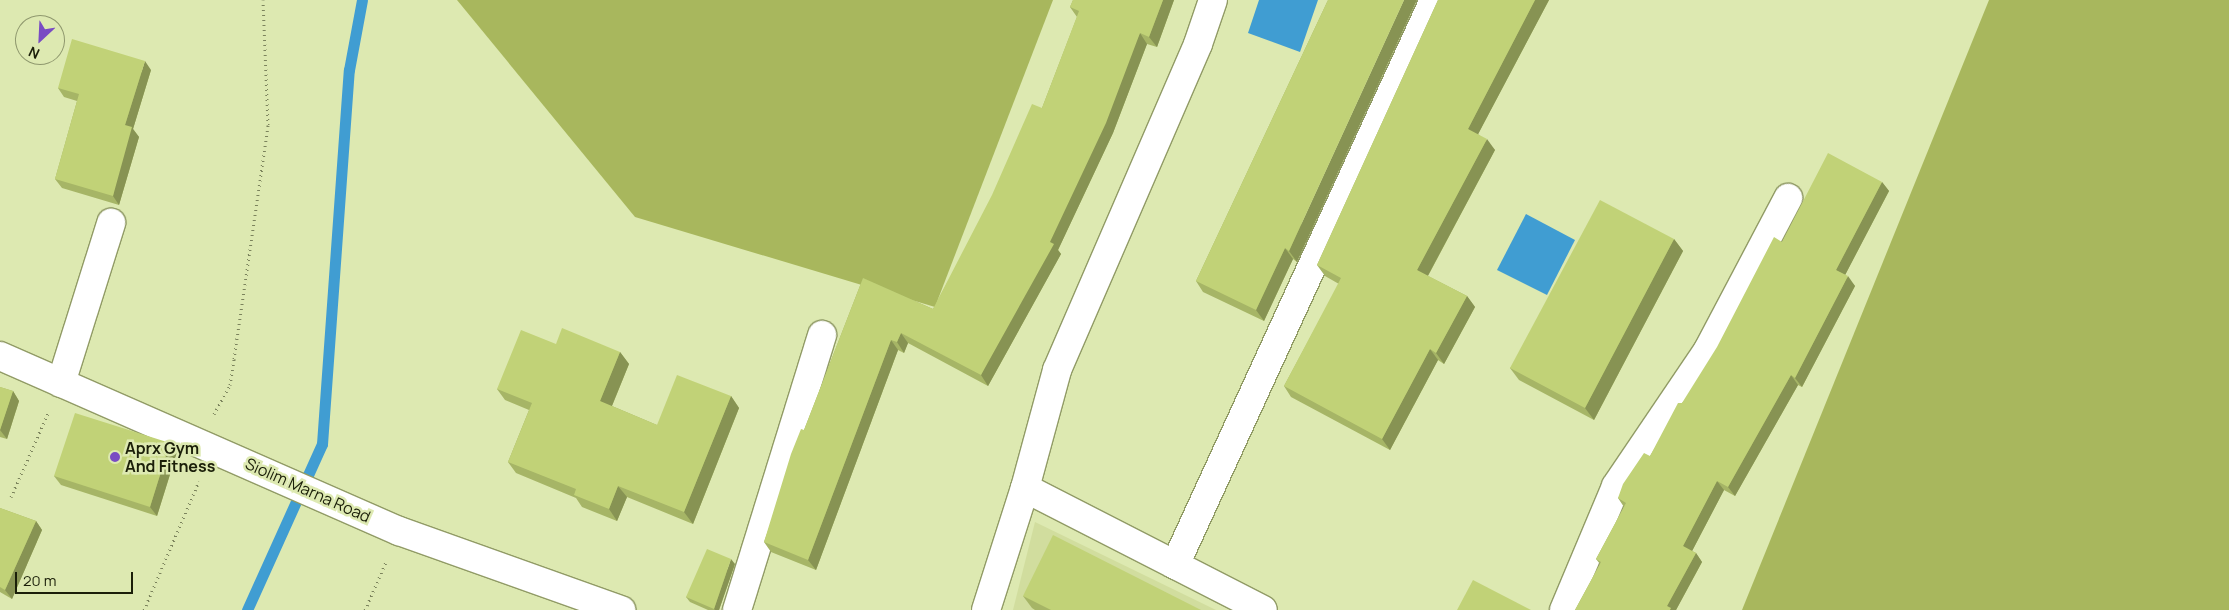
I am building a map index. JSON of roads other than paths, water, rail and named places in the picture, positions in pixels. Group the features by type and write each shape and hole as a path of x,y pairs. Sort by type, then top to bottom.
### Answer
{"main road":[{"path":"986,610 1025,488 1058,370 1198,44 1213,0"},
{"path":"1175,565 1434,0"},
{"path":"1564,610 1616,486 1708,350 1788,198"},
{"path":"61,383 111,223"},
{"path":"737,610 822,335"},
{"name":"Siolim Marna Road","path":"0,356 399,530 542,584 621,610"},
{"path":"1025,488 1263,610"}],"water":[{"path":"1259,0 1318,0 1300,52 1248,33"},
{"path":"1526,214 1575,240 1547,295 1497,270"}],"waterway":[{"path":"247,610 322,444 349,70 362,0"}],"place":[{"name":"Aprx Gym And Fitness","path":"115,457"}]}
